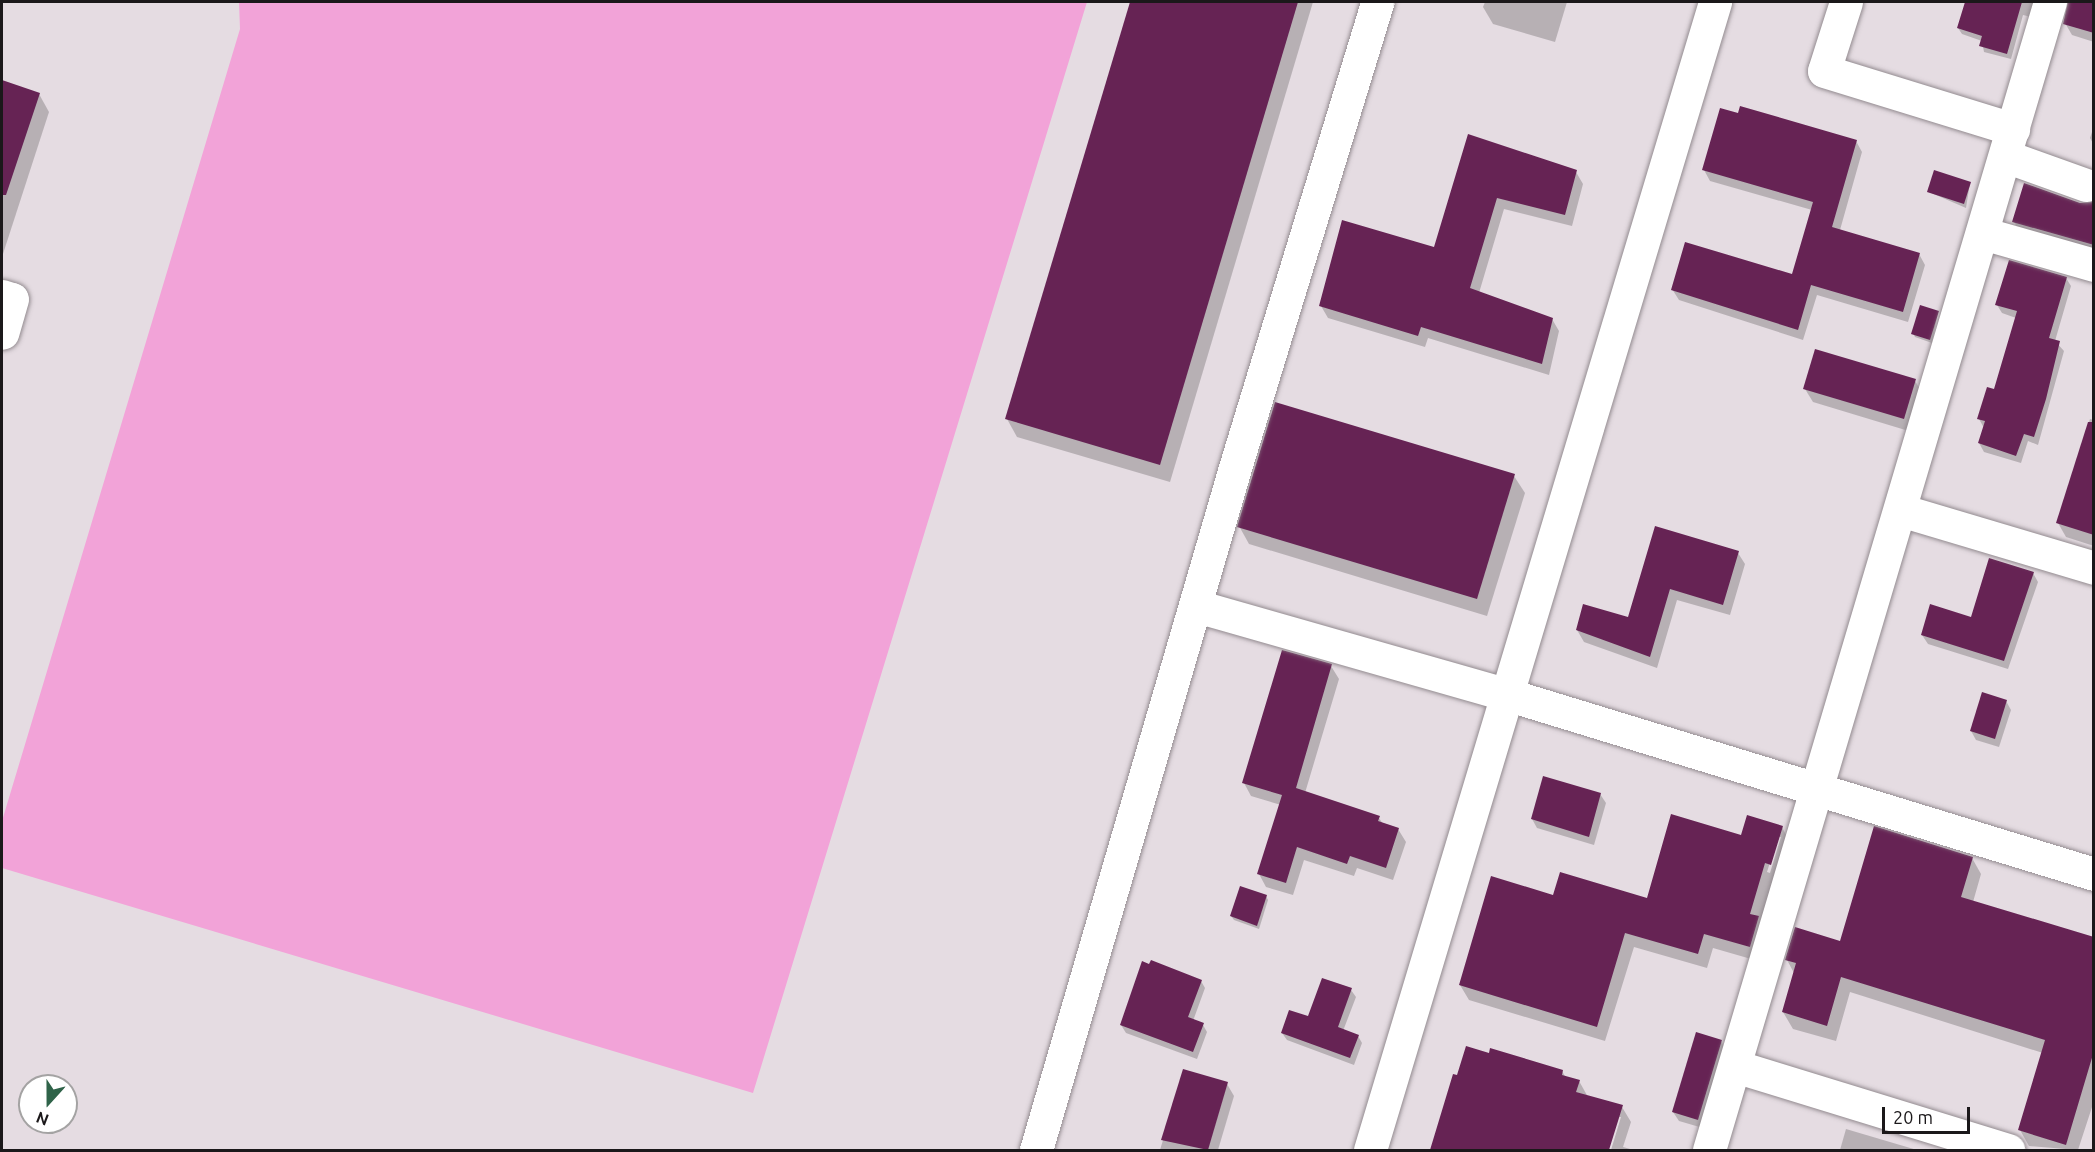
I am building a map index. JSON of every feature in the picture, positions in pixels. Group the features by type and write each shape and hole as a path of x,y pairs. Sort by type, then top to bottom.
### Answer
{"street":[{"path":"1036,1150 1377,2"},
{"path":"1370,1150 1509,695 1715,2"},
{"path":"1846,2 1824,71 2009,143 2086,186"},
{"path":"1709,1150 2050,2"},
{"path":"1982,233 2094,265"},
{"path":"2,296 12,299 2,333"},
{"path":"1900,510 2094,568"},
{"path":"1196,606 1509,695 2094,874"},
{"path":"1735,1066 2008,1150"}],"shaded area":[{"path":"239,2 1087,2 753,1093 2,868 2,821 240,29"}],"building":[{"path":"1130,2 1298,2 1160,465 1005,419"},
{"path":"1965,2 2022,2 2007,54 1979,46 1982,36 1957,28"},
{"path":"2068,2 2094,2 2094,33 2063,24"},
{"path":"2,80 40,93 6,195 2,195"},
{"path":"1740,106 1857,140 1832,227 1920,253 1903,312 1811,285 1798,330 1671,290 1685,242 1792,274 1813,202 1702,170 1720,108 1738,113"},
{"path":"1468,134 1577,170 1565,215 1497,198 1470,288 1553,318 1542,364 1421,327 1418,336 1319,306 1342,220 1434,247"},
{"path":"1934,170 1971,182 1964,204 1927,192"},
{"path":"2024,183 2080,203 2094,202 2094,245 2012,222"},
{"path":"2009,260 2067,277 2049,338 2060,341 2046,399 2034,437 2024,434 2016,456 1978,443 1985,421 1977,419 1987,387 1994,389 2017,311 1995,305"},
{"path":"1920,305 1939,311 1930,340 1911,334"},
{"path":"1815,349 1916,379 1904,419 1803,389"},
{"path":"1275,402 1515,474 1477,599 1237,527"},
{"path":"2088,422 2094,422 2094,535 2056,523"},
{"path":"1655,526 1739,551 1723,605 1670,589 1650,657 1576,630 1583,604 1628,617"},
{"path":"1989,558 2034,572 2004,661 1921,635 1930,604 1971,617"},
{"path":"1282,650 1332,664 1296,788 1380,816 1378,821 1399,828 1386,868 1350,856 1347,864 1297,847 1286,883 1257,874 1282,795 1242,783"},
{"path":"1982,692 2007,700 1995,739 1970,731"},
{"path":"1543,776 1601,793 1589,837 1531,819"},
{"path":"1671,814 1741,835 1747,815 1783,826 1771,865 1765,863 1750,914 1759,916 1750,947 1704,934 1698,954 1625,933 1597,1027 1459,985 1491,876 1553,895 1560,872 1647,898"},
{"path":"1874,826 1973,857 1961,897 2094,937 2094,1051 2066,1145 2018,1130 2045,1040 1841,977 1827,1026 1782,1012 1796,963 1785,960 1795,927 1840,941"},
{"path":"1240,886 1267,895 1257,926 1230,916"},
{"path":"1151,960 1202,980 1188,1017 1204,1023 1193,1052 1120,1025 1142,961 1149,964"},
{"path":"1322,978 1352,988 1338,1027 1359,1035 1350,1058 1281,1033 1289,1010 1308,1016"},
{"path":"1696,1032 1722,1040 1698,1120 1672,1112"},
{"path":"1466,1046 1489,1053 1490,1048 1563,1070 1562,1075 1580,1080 1576,1092 1623,1105 1609,1150 1430,1150 1453,1074 1457,1075"},
{"path":"1183,1069 1228,1082 1208,1150 1161,1140"}]}
